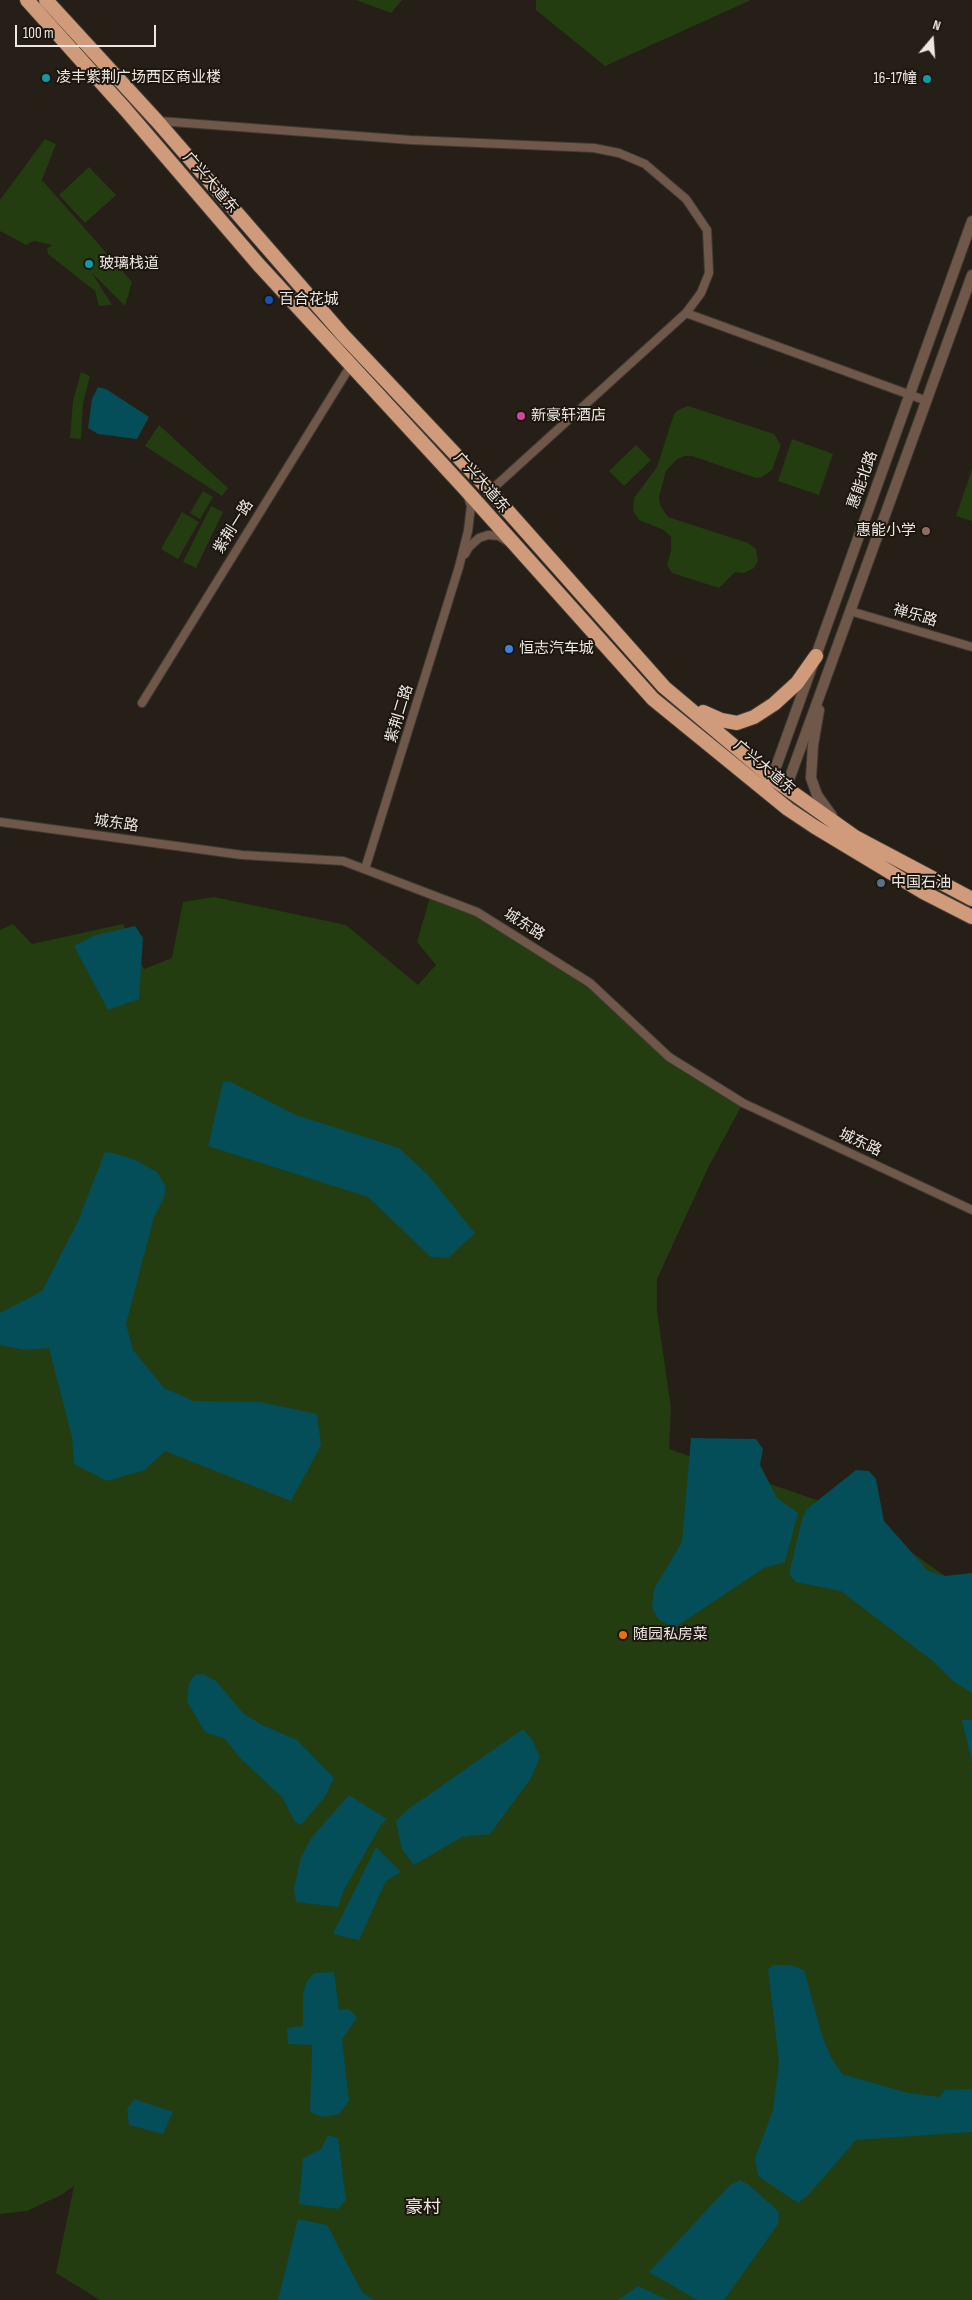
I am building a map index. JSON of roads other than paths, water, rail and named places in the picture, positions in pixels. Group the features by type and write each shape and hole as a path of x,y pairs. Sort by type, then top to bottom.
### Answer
{"highway":[{"name":"广兴大道东","path":"27,0 125,109 258,264 516,545 653,699 781,803 829,837 923,892 972,917"},
{"name":"广兴大道东","path":"46,0 157,121 344,335 490,492 664,687 689,706 772,778 855,837 972,899"},
{"path":"689,706 721,720 737,723 754,717 774,704 797,683 816,656"}],"street":[{"path":"157,121 411,140 568,146 619,153 645,164 686,199 708,230 709,273 701,293 686,313 490,492"},
{"name":"惠能北路","path":"772,778 972,221"},
{"path":"786,788 972,275"},
{"path":"686,313 926,401"},
{"name":"紫荆一路","path":"142,703 351,365"},
{"name":"紫荆二路","path":"365,869 459,567 468,531 471,506 466,490"},
{"name":"紫荆二路","path":"459,567 469,547 479,538 488,535 499,536 516,545"},
{"name":"禅乐路","path":"850,611 972,647"},
{"path":"827,674 813,745 811,778 817,795 828,813 855,837"},
{"name":"城东路","path":"0,822 242,855 344,861 477,912 590,983 669,1057 743,1103 972,1210"}],"water":[{"path":"98,387 106,389 149,417 137,439 98,434 88,428 92,399"},
{"path":"135,926 143,938 139,999 108,1010 74,946 93,936"},
{"path":"223,1082 231,1082 296,1115 399,1148 428,1175 475,1233 448,1258 431,1257 368,1197 208,1146"},
{"path":"105,1152 133,1159 157,1172 166,1187 164,1198 154,1217 126,1324 133,1350 164,1388 194,1401 260,1402 317,1414 321,1445 291,1501 165,1451 145,1470 107,1481 74,1464 72,1437 49,1348 25,1350 0,1345 0,1313 42,1291 78,1221"},
{"path":"691,1438 756,1439 763,1449 760,1465 777,1498 798,1513 785,1562 764,1568 674,1628 658,1619 652,1607 654,1589 682,1542"},
{"path":"856,1470 869,1471 876,1479 884,1521 928,1571 945,1576 972,1573 972,1693 953,1681 934,1662 841,1591 796,1582 789,1574 802,1519 807,1509"},
{"path":"203,1674 216,1681 243,1713 262,1725 297,1740 334,1778 324,1798 301,1825 295,1822 283,1798 242,1760 225,1739 205,1732 187,1701 189,1683 195,1675"},
{"path":"962,1720 972,1720 972,1763"},
{"path":"523,1729 531,1738 540,1757 531,1778 490,1834 462,1837 414,1865 402,1849 396,1821 407,1810"},
{"path":"349,1795 387,1819 381,1825 344,1890 338,1907 296,1902 294,1888 301,1857 312,1837"},
{"path":"376,1847 401,1872 386,1881 359,1940 333,1934"},
{"path":"773,1965 790,1965 804,1970 822,2035 831,2057 842,2074 908,2093 940,2097 945,2090 972,2089 972,2132 856,2140 809,2194 798,2203 758,2176 755,2158 773,2110 779,2062 768,1969"},
{"path":"334,1972 339,2010 349,2009 357,2018 342,2039 349,2101 339,2114 322,2117 310,2112 312,2045 288,2044 287,2028 303,2026 303,1993 307,1981 314,1973"},
{"path":"134,2099 173,2112 163,2134 129,2125 127,2109"},
{"path":"328,2135 338,2138 346,2200 338,2209 299,2204 303,2158 321,2149"},
{"path":"740,2180 749,2185 778,2211 778,2224 724,2300 697,2300 649,2272 730,2185"},
{"path":"298,2219 327,2225 362,2292 374,2300 278,2300"},
{"path":"638,2286 668,2300 618,2300"}],"place":[{"name":"凌丰紫荆广场西区商业楼","path":"46,78"},
{"name":"16-17幢","path":"927,79"},
{"name":"玻璃栈道","path":"89,264"},
{"name":"百合花城","path":"269,300"},
{"name":"新豪轩酒店","path":"521,416"},
{"name":"惠能小学","path":"926,531"},
{"name":"恒志汽车城","path":"509,649"},
{"name":"中国石油","path":"881,883"},
{"name":"随园私房菜","path":"623,1635"}],"district":[{"name":"豪村","path":"423,2208"}]}
